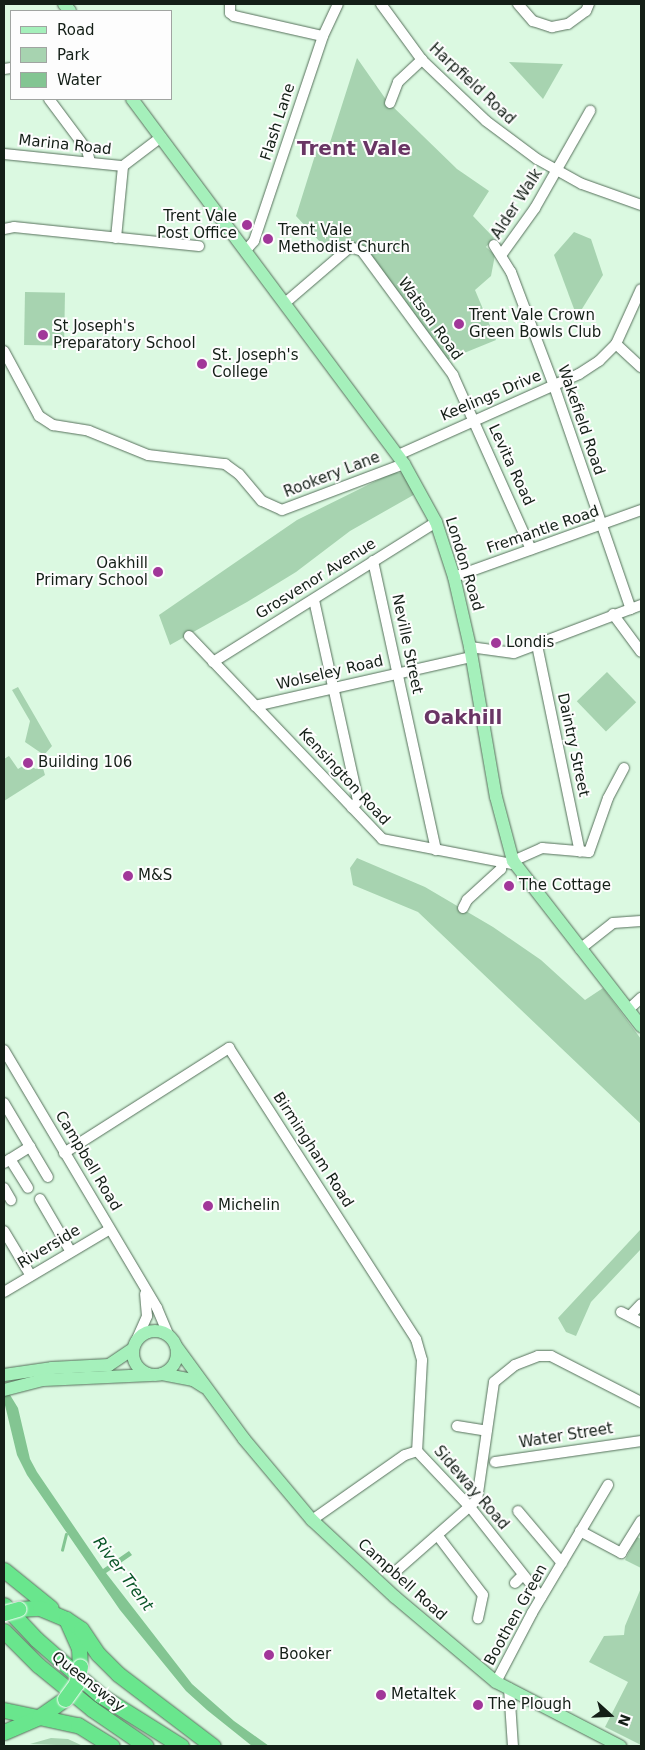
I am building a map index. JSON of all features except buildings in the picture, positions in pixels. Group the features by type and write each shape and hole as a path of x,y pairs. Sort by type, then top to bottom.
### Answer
{"highway":[{"path":"4,1570 65,1619 79,1648 80,1666 76,1684 65,1699 39,1717 4,1732"},
{"path":"9,1609 40,1608 81,1628 118,1674 213,1746"},
{"name":"Queensway","path":"9,1609 36,1639 100,1695 181,1746"},
{"name":"Queensway","path":"4,1631 38,1665 92,1709 146,1746"},
{"path":"4,1710 78,1725 112,1746"}],"main road":[{"name":"London Road","path":"133,100 247,249 401,459 436,522 454,577 470,652 496,797 511,863 641,1026"},
{"path":"4,1375 52,1368 109,1365 151,1331 173,1341 175,1362 156,1375 134,1363 134,1345"},
{"name":"Campbell Road","path":"173,1341 200,1376 204,1387 312,1520 395,1597 496,1682 620,1746"},
{"name":"Campbell Road","path":"8,1389 63,1378 156,1375 192,1380 204,1387"}],"street":[{"path":"230,4 230,13 234,16 323,36"},
{"name":"Flash Lane","path":"247,249 254,242 323,36 338,4"},
{"name":"Harpfield Road","path":"381,4 422,60 486,121 557,170 582,184 641,205"},
{"path":"518,4 533,21 552,27 568,24 586,11 589,4"},
{"path":"390,103 398,82 422,60"},
{"path":"49,100 87,150 90,162"},
{"name":"Alder Walk","path":"502,254 536,208 590,111"},
{"path":"116,238 124,166 161,137"},
{"name":"Marina Road","path":"4,154 124,166"},
{"path":"4,229 14,227 199,246"},
{"name":"Wakefield Road","path":"494,245 502,254 554,386 631,608"},
{"name":"Watson Road","path":"285,303 350,247 362,251 453,375 475,421"},
{"name":"Keelings Drive","path":"401,459 475,421 554,386 599,361 616,344 641,289"},
{"path":"616,344 641,367"},
{"name":"Rookery Lane","path":"4,351 38,416 53,425 88,431 148,455 225,464 239,474 262,501 282,510 401,459"},
{"name":"Levita Road","path":"475,421 492,468 516,509 531,549"},
{"name":"Fremantle Road","path":"454,577 641,510"},
{"name":"Grosvenor Avenue","path":"213,662 436,522"},
{"name":"Neville Street","path":"373,561 436,850"},
{"path":"314,600 358,800 352,808"},
{"path":"470,652 514,653 641,605"},
{"path":"613,614 641,652"},
{"name":"Kensington Road","path":"189,636 382,839 511,863"},
{"name":"Daintry Street","path":"537,644 580,852"},
{"name":"Wolseley Road","path":"255,706 398,674 470,652"},
{"path":"462,908 467,900 501,869 542,848 580,852 592,850 608,798 624,768"},
{"path":"580,949 613,923 641,920"},
{"path":"628,1010 641,998"},
{"name":"Birmingham Road","path":"64,1153 229,1048 416,1339 422,1360 417,1451"},
{"name":"Campbell Road","path":"4,1050 110,1228 173,1341"},
{"path":"4,1103 48,1177"},
{"path":"28,1188 7,1161 30,1147"},
{"path":"4,1188 10,1200"},
{"path":"40,1199 71,1252"},
{"name":"Riverside","path":"4,1292 110,1228"},
{"path":"4,1231 31,1276"},
{"name":"Campbell Road","path":"134,1345 147,1316 144,1288"},
{"path":"641,1304 625,1314 641,1322"},
{"path":"395,1572 470,1507 478,1495 497,1377 515,1364 538,1356 551,1356 641,1402"},
{"path":"457,1426 487,1431"},
{"name":"Water Street","path":"495,1462 641,1441"},
{"name":"Sideway Road","path":"312,1520 405,1455 417,1451 470,1507 519,1579 532,1586 541,1598"},
{"name":"Boothen Green","path":"496,1682 541,1598 608,1484"},
{"name":"Boothen Green","path":"518,1511 562,1563"},
{"path":"580,1531 621,1553 641,1521"},
{"path":"438,1536 483,1595 478,1618"},
{"path":"510,1688 513,1746"}],"green space":[{"path":"357,58 387,101 457,169 489,191 473,216 494,238 486,247 495,255 491,276 475,290 496,340 447,360 361,245 350,243 334,257 296,216 317,149 327,152"},
{"path":"509,62 563,64 543,99"},
{"path":"574,232 591,239 603,275 577,317 554,255"},
{"path":"25,292 65,293 64,346 24,345"},
{"path":"394,472 404,473 417,493 350,531 296,572 170,645 159,615 297,520"},
{"path":"607,672 636,702 606,731 577,701"},
{"path":"18,687 52,746 44,755 25,742 30,721 12,690"},
{"path":"9,756 18,769 26,764 36,769 42,765 45,775 4,801 4,759"},
{"path":"357,858 425,887 493,927 541,960 585,1000 603,988 641,1039 641,1124 418,912 353,885 350,868"},
{"path":"641,1229 641,1249 591,1302 576,1336 566,1332 558,1318"},
{"path":"637,1537 641,1539 641,1568 625,1560"},
{"path":"641,1588 641,1745 605,1727 628,1682 589,1662 604,1636 624,1635 625,1626"},
{"path":"51,1738 68,1739 83,1746 30,1744"}],"water":[{"path":"4,1385 18,1408 30,1459 103,1569 129,1551 132,1555 106,1573 192,1684 234,1721 269,1746 252,1746 186,1691 120,1610 27,1475 17,1455 4,1401"}],"waterway":[{"path":"62,1550 66,1534"}],"place":[{"name":"Trent Vale Post Office","path":"247,225"},
{"name":"Trent Vale Methodist Church","path":"268,239"},
{"name":"Trent Vale Crown Green Bowls Club","path":"459,324"},
{"name":"St Joseph's Preparatory School","path":"43,335"},
{"name":"St. Joseph's College","path":"202,364"},
{"name":"Oakhill Primary School","path":"158,572"},
{"name":"Londis","path":"496,643"},
{"name":"Building 106","path":"28,763"},
{"name":"M&S","path":"128,876"},
{"name":"The Cottage","path":"509,886"},
{"name":"Michelin","path":"208,1206"},
{"name":"Booker","path":"269,1655"},
{"name":"Metaltek","path":"381,1695"},
{"name":"The Plough","path":"478,1705"}],"district":[{"name":"Trent Vale","path":"354,148"},
{"name":"Oakhill","path":"463,717"}],"water label":[{"name":"River Trent","path":"123,1574"}]}
